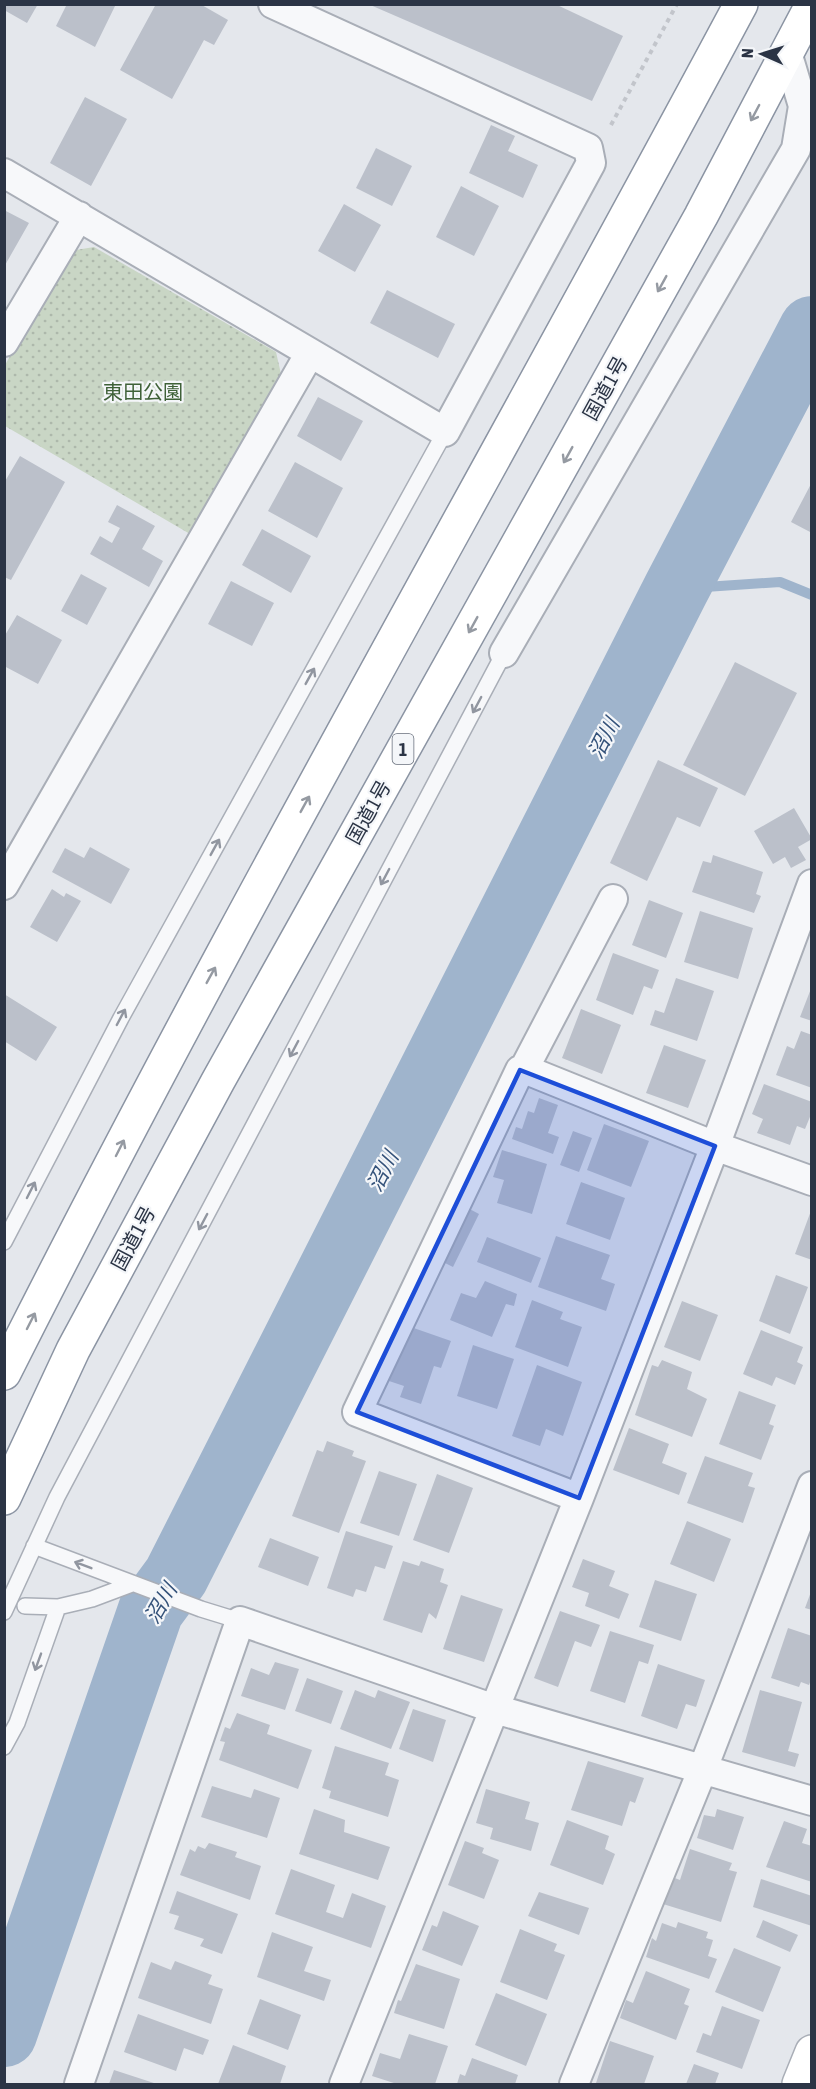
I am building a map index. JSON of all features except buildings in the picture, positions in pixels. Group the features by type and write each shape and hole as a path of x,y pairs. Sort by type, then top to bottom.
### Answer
{"main road":[{"path":"4,1373 175,1042 637,200 741,4"},
{"name":"国道1号","path":"4,1498 73,1350 218,1081 701,216 812,5"},
{"path":"799,2085 812,2052"}],"street":[{"path":"4,173 445,432 591,163 588,148 273,4"},
{"path":"504,653 796,149 803,106 787,52"},
{"path":"4,342 79,216"},
{"path":"4,885 310,353"},
{"path":"344,2085 579,1498 715,1146 812,884"},
{"path":"579,1498 357,1412 520,1070 524,1069 613,899"},
{"path":"524,1069 715,1146 812,1181"},
{"path":"574,2085 702,1770 812,1486"},
{"path":"80,2085 240,1621 495,1708 812,1801"}],"lane":[{"path":"4,1242 121,1018 445,432"},
{"path":"4,1612 74,1466 504,653"},
{"path":"34,1546 132,1584 240,1621"},
{"path":"25,1606 58,1607 92,1599 132,1584"},
{"path":"4,1747 17,1723 58,1607"}],"path":[{"path":"591,163 677,4"}],"highlighted area":[{"path":"520,1070 715,1146 579,1498 357,1412"}],"green space":[{"name":"東田公園","path":"94,247 276,352 281,374 190,534 5,426 5,365 70,251"}],"waterway":[{"name":"沼川","path":"4,2034 151,1610 176,1576 676,589 812,329"},
{"path":"676,589 780,582 812,595"}]}
